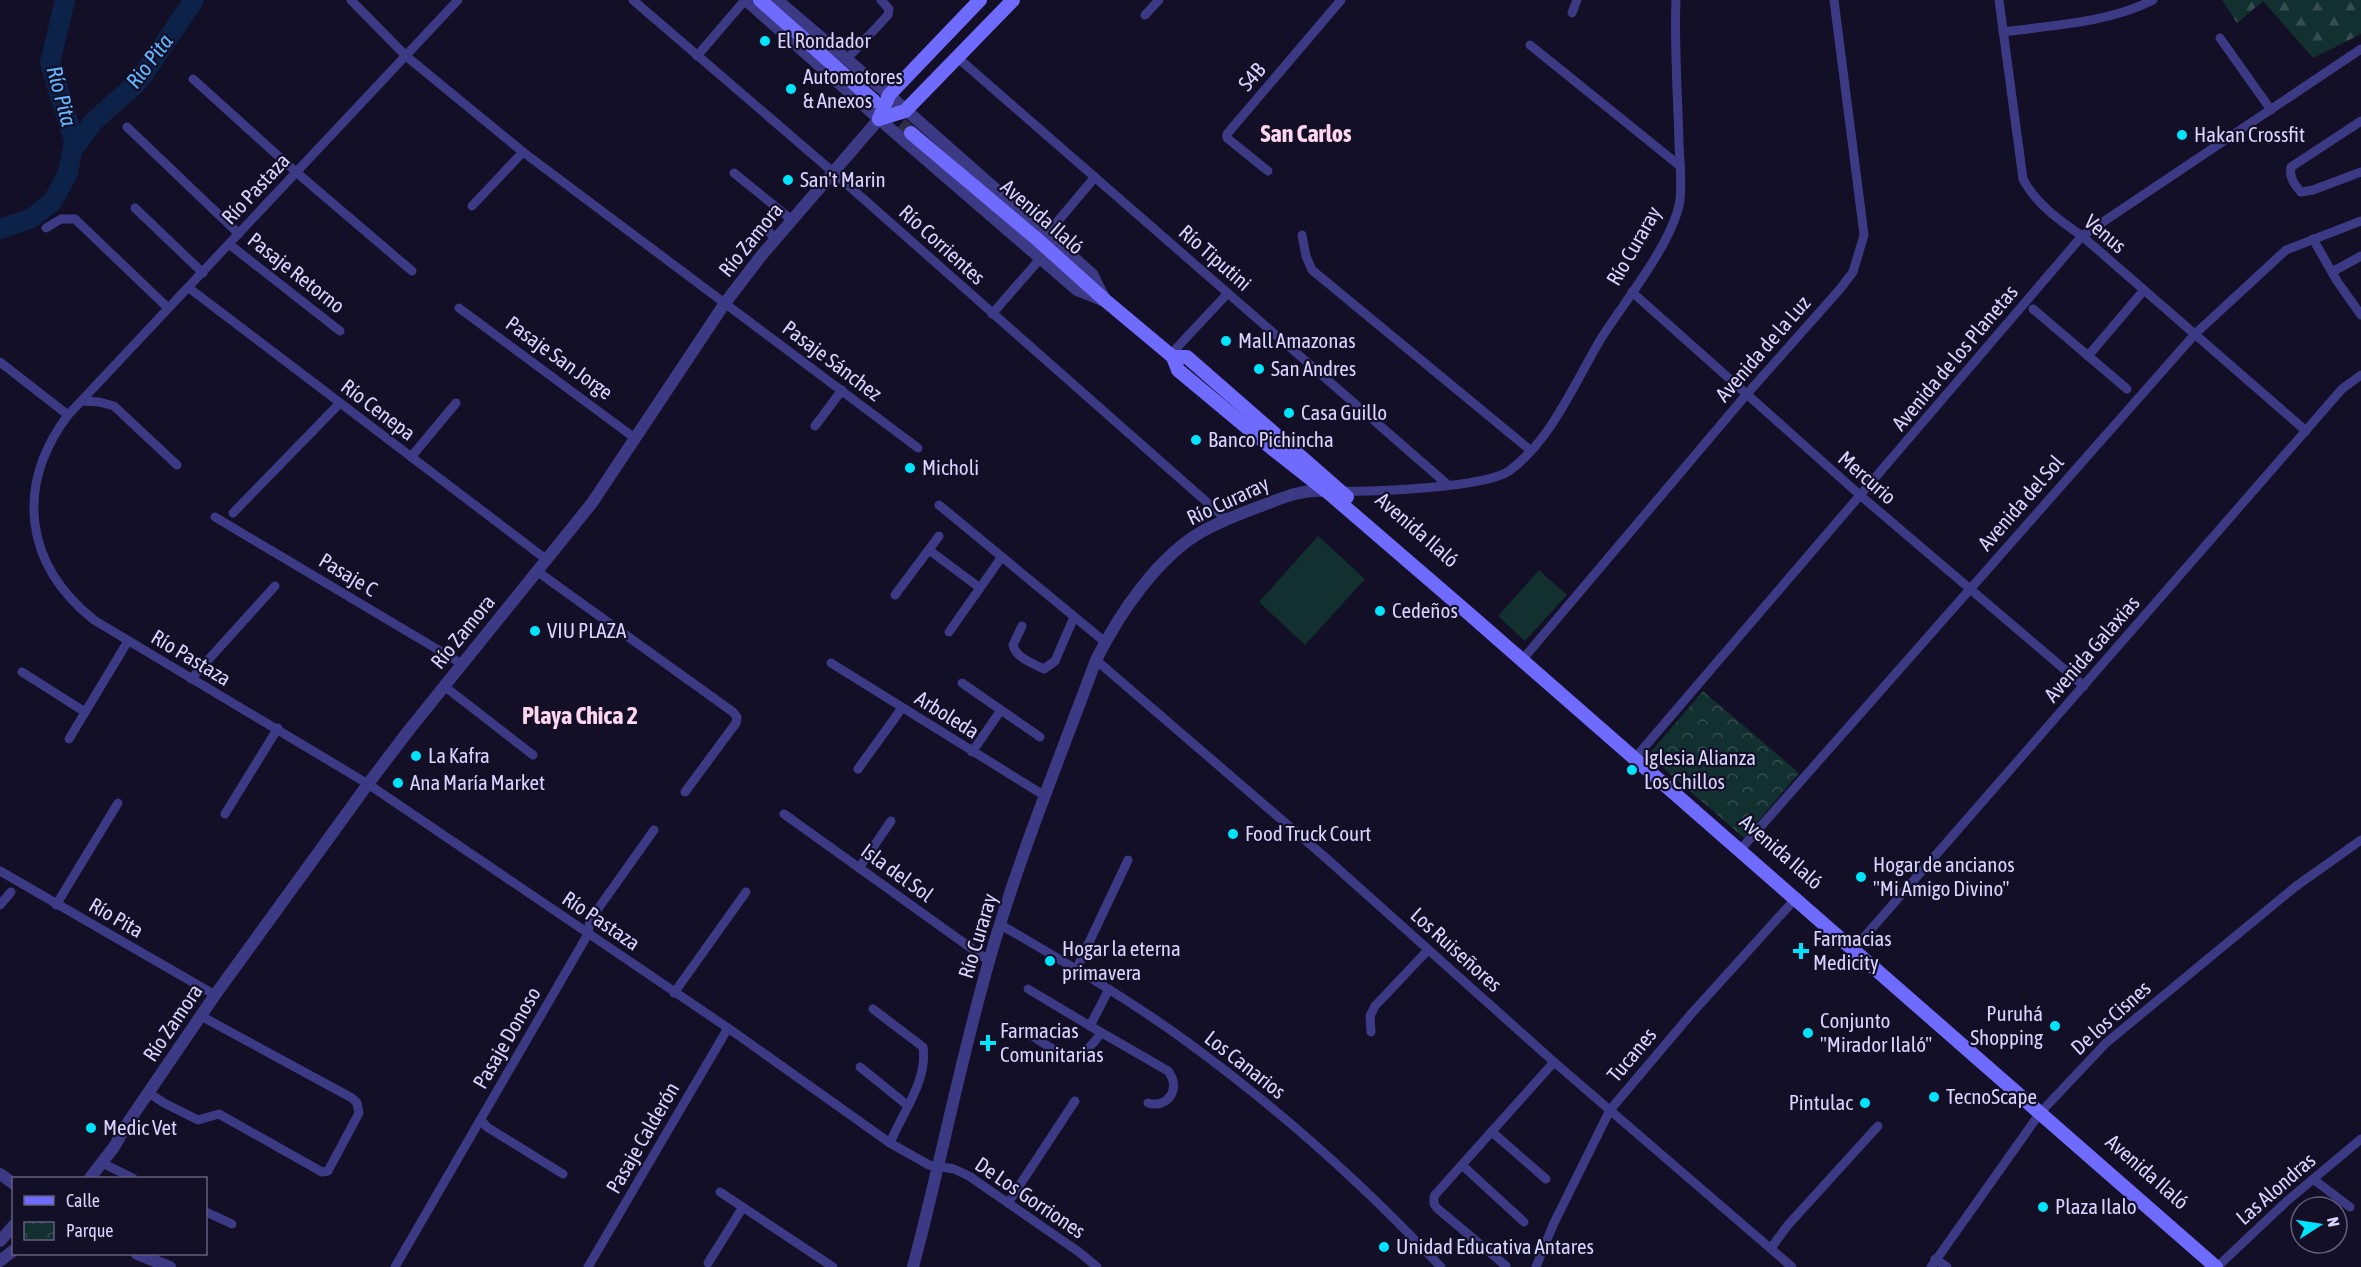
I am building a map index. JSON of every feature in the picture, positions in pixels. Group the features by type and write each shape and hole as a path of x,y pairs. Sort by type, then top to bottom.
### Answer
{"main road":[{"path":"760,0 874,101"},
{"path":"879,119 889,95 980,0"},
{"path":"879,119 905,111 1013,0"},
{"name":"Avenida Ilaló","path":"911,133 1171,356 1178,370 1525,657"},
{"name":"Avenida Ilaló","path":"1171,356 1187,357 1797,897 2219,1266"}],"street":[{"name":"Pasaje Sánchez","path":"351,0 406,56 523,152 918,448"},
{"name":"Río Pastaza","path":"458,0 68,415 45,450 38,470 34,502 36,533 51,573 63,591 94,620 191,680 278,728 368,784 728,1028 890,1143 929,1166 940,1166"},
{"name":"Río Corrientes","path":"633,0 833,172 1227,520"},
{"path":"697,56 746,0 879,119 1077,290 1106,301"},
{"path":"777,0 889,95 1092,274 1106,301"},
{"path":"846,60 888,15 889,9 881,0"},
{"path":"1145,15 1159,0"},
{"name":"S4B","path":"1268,171 1227,138 1227,134 1341,0"},
{"path":"1572,13 1577,0"},
{"name":"Río Curaray","path":"913,1267 940,1166 989,961 1045,796 1096,660 1105,642 1140,590 1172,553 1202,531 1291,495 1310,490 1359,492 1448,485 1504,473 1530,450 1551,424 1578,383 1601,339 1659,249 1676,216 1680,198 1680,166 1676,0"},
{"name":"Avenida de la Luz","path":"1525,657 1853,272 1864,235 1834,0"},
{"name":"Venus","path":"1999,0 2023,179 2027,188 2051,214 2082,236 2306,431"},
{"path":"2003,32 2086,21 2139,7 2153,0"},
{"path":"2220,38 2271,110"},
{"path":"1530,45 1680,166"},
{"name":"Avenida de los Planetas","path":"1637,756 2082,236 2361,49"},
{"name":"Río Tiputini","path":"958,57 1448,485"},
{"path":"193,80 412,271"},
{"name":"Río Zamora","path":"92,1177 215,995 368,784 592,503 725,303 776,239 879,119"},
{"path":"2361,121 2291,167 2290,174 2294,184 2301,192 2313,190 2361,172"},
{"path":"128,127 239,234"},
{"path":"472,206 523,152"},
{"path":"734,173 792,220"},
{"path":"1047,234 1095,177"},
{"path":"135,208 203,273"},
{"path":"776,239 767,226 778,210"},
{"path":"46,228 61,219 75,219 168,308"},
{"name":"Avenida del Sol","path":"1742,848 2195,334 2286,250 2361,221"},
{"path":"1302,235 1306,256 1312,270 1530,450"},
{"path":"2313,239 2361,315"},
{"name":"Pasaje Retorno","path":"229,244 340,331"},
{"path":"2332,272 2361,256"},
{"path":"992,314 1040,259"},
{"name":"Río Cenepa","path":"189,288 547,560"},
{"path":"2088,356 2144,290"},
{"name":"Mercurio","path":"1632,292 1861,496 2084,686"},
{"path":"1171,356 1228,293"},
{"name":"Pasaje San Jorge","path":"459,308 636,439"},
{"path":"2033,309 2127,388"},
{"path":"0,362 68,415"},
{"name":"Avenida Galaxias","path":"1855,948 2342,389 2361,375"},
{"path":"815,426 842,390"},
{"path":"82,401 114,406 177,465"},
{"path":"411,457 456,403"},
{"path":"233,513 339,404"},
{"path":"939,505 1105,642"},
{"name":"Pasaje C","path":"215,517 462,664"},
{"path":"895,595 939,536"},
{"path":"929,550 980,588"},
{"path":"949,632 1001,558"},
{"path":"538,572 737,717 736,723 685,792"},
{"path":"191,680 275,586"},
{"path":"1022,626 1013,645 1014,650 1019,656 1044,669 1055,662 1074,617"},
{"path":"69,739 128,641"},
{"name":"Los Ruiseñores","path":"1096,660 1326,858 1554,1062 1792,1267"},
{"name":"Arboleda","path":"831,663 1045,796"},
{"path":"22,672 84,712"},
{"path":"962,683 1040,737"},
{"path":"444,686 533,755"},
{"path":"858,769 902,708"},
{"path":"972,752 1001,710"},
{"path":"225,814 278,728"},
{"path":"56,905 118,803"},
{"name":"Isla del Sol","path":"784,814 989,961"},
{"path":"859,868 891,821"},
{"name":"Pasaje Donoso","path":"395,1267 588,934 590,920 654,830"},
{"name":"De los Cisnes","path":"1933,1263 2042,1111 2106,1043 2295,887 2361,840"},
{"path":"1076,970 1128,860"},
{"name":"Río Pita","path":"0,871 215,995"},
{"path":"0,905 11,892"},
{"path":"675,993 746,892"},
{"name":"Tucanes","path":"1536,1267 1553,1225 1610,1110 1692,1013 1797,897"},
{"name":"Los Canarios","path":"1001,925 1109,989 1187,1042 1345,1170 1441,1267"},
{"path":"1371,1032 1370,1016 1375,1006 1428,950"},
{"path":"1028,989 1168,1071 1174,1078 1175,1085 1171,1094 1163,1102 1154,1105 1148,1103"},
{"path":"1089,1026 1109,989"},
{"path":"873,1009 923,1047 922,1074 890,1143"},
{"path":"149,1093 198,1120 219,1114 322,1172 328,1171 359,1113 357,1103 352,1098 201,1016"},
{"name":"Pasaje Calderón","path":"588,1267 728,1028"},
{"path":"1032,1036 1067,1056 1075,1058 1083,1054 1101,1033"},
{"path":"1506,1266 1436,1207 1434,1196 1554,1062"},
{"path":"860,1067 907,1105"},
{"path":"1008,1203 1075,1101"},
{"path":"481,1120 487,1127 563,1174"},
{"path":"1771,1248 1788,1225 1878,1126"},
{"path":"1492,1132 1546,1179"},
{"name":"Las Alondras","path":"2219,1266 2313,1179 2361,1139"},
{"path":"97,1177 113,1155 114,1147"},
{"path":"106,1165 129,1177"},
{"path":"1462,1165 1524,1222"},
{"name":"De Los Gorriones","path":"940,1166 969,1176 1097,1267"},
{"path":"2313,1179 2350,1207"},
{"path":"720,1192 832,1267"},
{"path":"708,1263 743,1207"},
{"path":"207,1212 232,1224"},
{"path":"0,1241 12,1227"},
{"path":"140,1255 170,1267"},
{"path":"1933,1263 1947,1267"}],"green space":[{"path":"2222,0 2361,0 2361,34 2313,58 2263,1 2237,23"},
{"path":"1318,536 1365,579 1305,645 1259,602"},
{"path":"1539,570 1567,595 1525,641 1498,616"},
{"path":"1703,691 1799,773 1744,838 1648,755"}],"waterway":[{"name":"Río Pita","path":"0,229 32,218 52,202 68,173 74,141 50,63 65,0"},
{"name":"Rio Pita","path":"76,145 93,122 138,82 194,0"}],"tunnel":[{"path":"885,110 911,133"}],"place":[{"name":"El Rondador","path":"765,41"},
{"name":"Automotores & Anexos","path":"791,89"},
{"name":"Hakan Crossfit","path":"2182,135"},
{"name":"San't Marin","path":"788,180"},
{"name":"Mall Amazonas","path":"1226,341"},
{"name":"San Andres","path":"1259,369"},
{"name":"Casa Guillo","path":"1289,413"},
{"name":"Banco Pichincha","path":"1196,440"},
{"name":"Micholi","path":"910,468"},
{"name":"Cedeños","path":"1380,611"},
{"name":"VIU PLAZA","path":"535,631"},
{"name":"La Kafra","path":"416,756"},
{"name":"Iglesia Alianza Los Chillos","path":"1632,770"},
{"name":"Ana María Market","path":"398,783"},
{"name":"Food Truck Court","path":"1233,834"},
{"name":"Hogar de ancianos \"Mi Amigo Divino\"","path":"1861,877"},
{"name":"Farmacias Medicity","path":"1801,951"},
{"name":"Hogar la eterna primavera","path":"1050,961"},
{"name":"Puruhá Shopping","path":"2055,1026"},
{"name":"Conjunto \"Mirador Ilaló\"","path":"1808,1033"},
{"name":"Farmacias Comunitarias","path":"988,1043"},
{"name":"TecnoScape","path":"1934,1097"},
{"name":"Pintulac","path":"1865,1103"},
{"name":"Medic Vet","path":"91,1128"},
{"name":"Plaza Ilalo","path":"2043,1207"},
{"name":"Unidad Educativa Antares","path":"1384,1247"}],"district":[{"name":"San Carlos","path":"1306,134"},
{"name":"Playa Chica 2","path":"580,716"}]}
